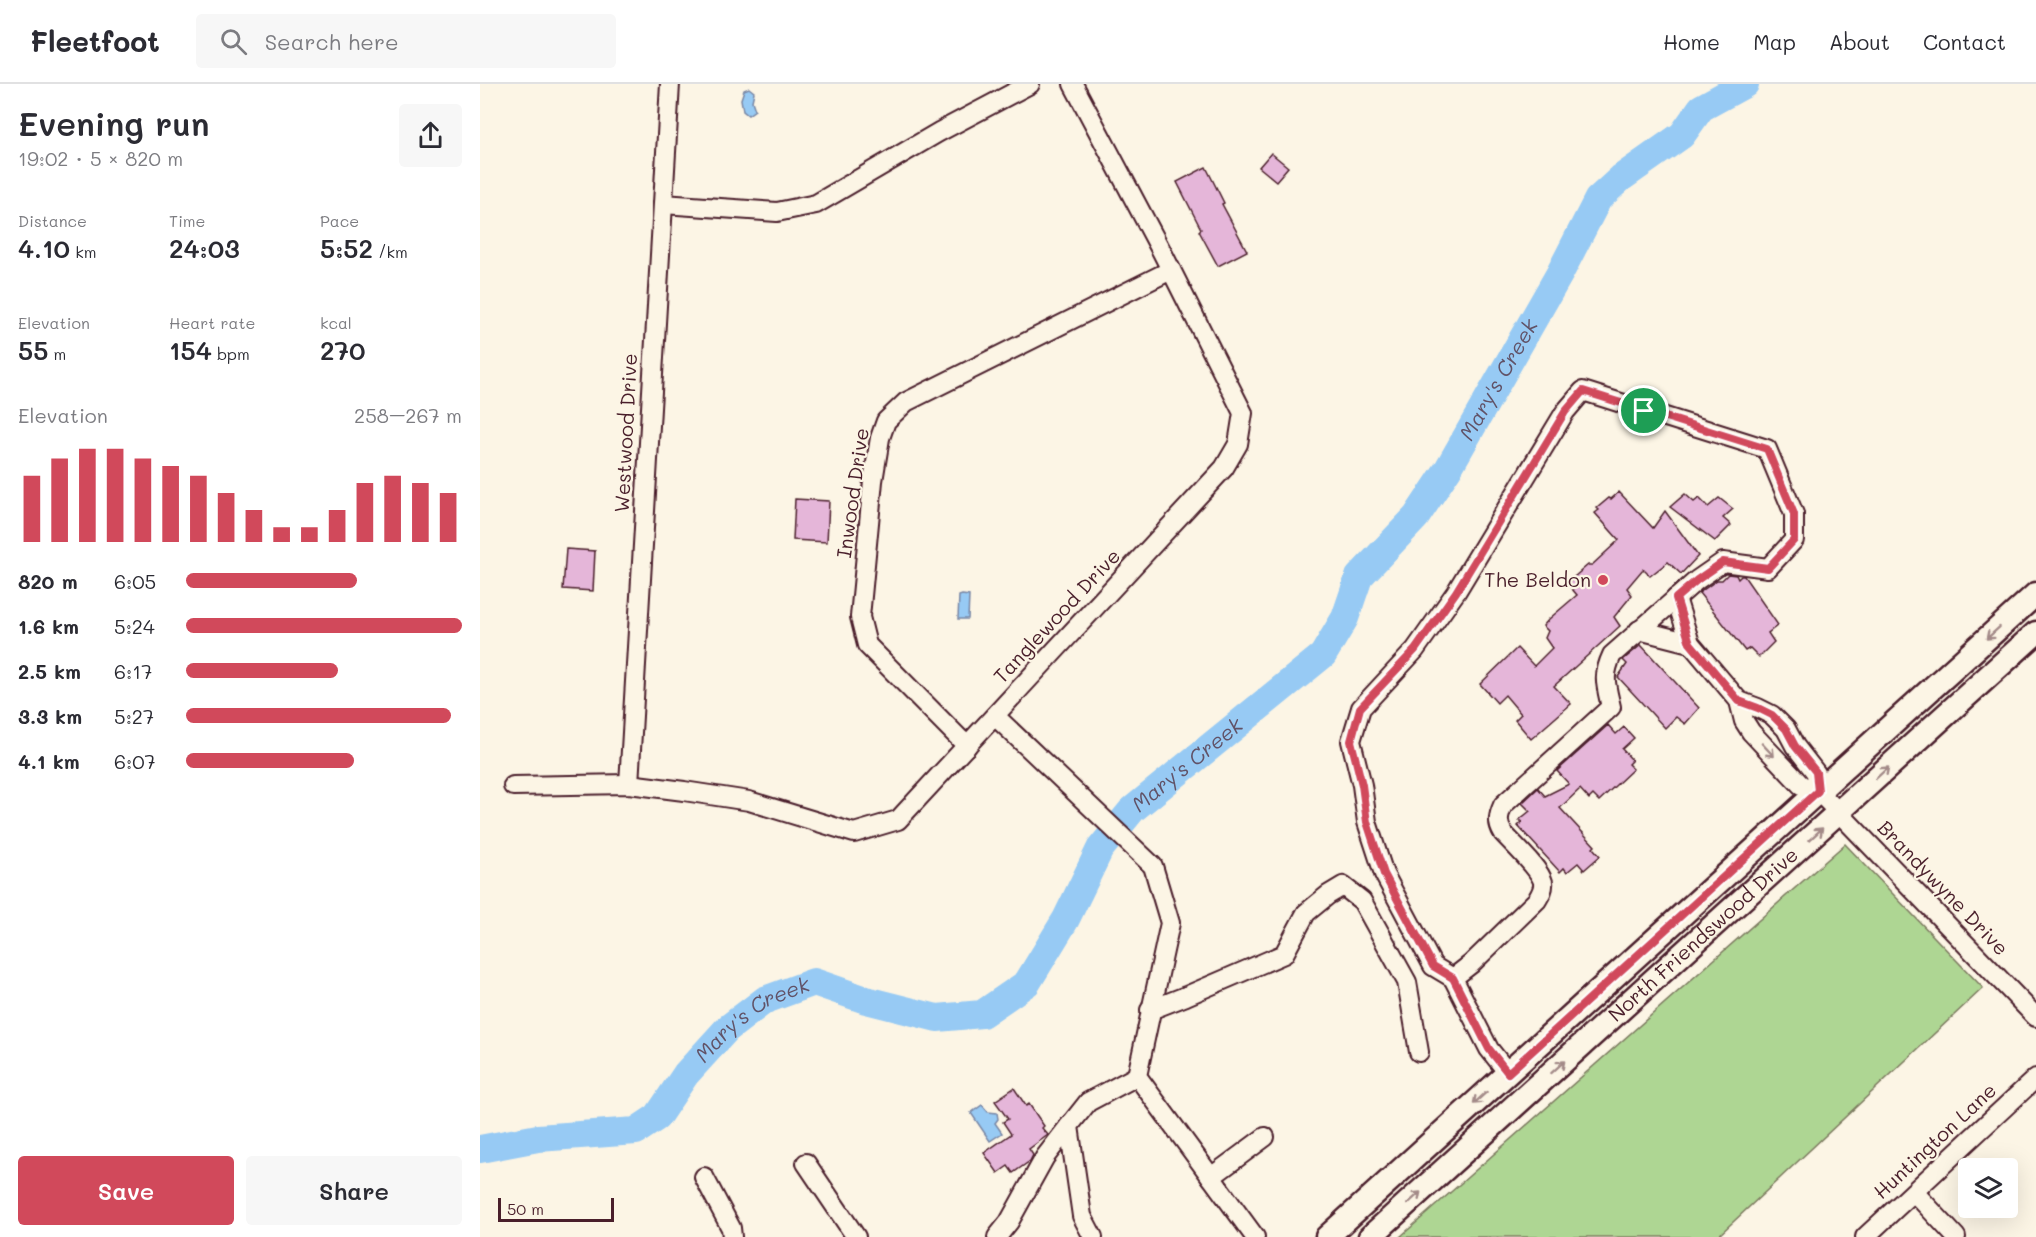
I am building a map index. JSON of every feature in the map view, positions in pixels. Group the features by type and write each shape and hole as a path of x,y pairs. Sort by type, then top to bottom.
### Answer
{"main road":[{"name":"North Friendswood Drive","path":"1327,1237 2036,594"},
{"name":"North Friendswood Drive","path":"1370,1237 2036,633"}],"street":[{"name":"Westwood Drive","path":"629,784 670,84"},
{"path":"663,204 777,212 816,204 939,132 1030,84"},
{"name":"Tanglewood Drive","path":"513,786 629,784 750,801 854,833 898,820 1224,468 1238,444 1243,413 1073,84"},
{"name":"Inwood Drive","path":"967,746 867,645 861,617 873,481 880,438 886,421 906,402 1171,270"},
{"path":"1453,978 1471,964 1537,900 1542,892 1543,882 1539,873 1499,827 1498,816 1503,806 1611,707 1606,668 1612,655 1697,580 1723,562 1768,568 1794,540 1794,514 1767,449 1583,391 1565,412 1456,592 1415,650 1360,708 1351,741 1362,785 1367,822 1384,874 1433,966 1453,978 1489,1049 1508,1073"},
{"path":"1676,598 1690,643 1739,701 1744,720 1751,732 1801,785 1818,791 1816,772 1795,746 1786,729 1772,715 1739,701"},
{"path":"1639,630 1690,643"},
{"path":"994,716 1153,866 1170,923 1137,1076 1255,1237"},
{"name":"Brandywyne Drive","path":"1818,791 2036,1017"},
{"path":"1150,1010 1284,954 1306,913 1343,886 1362,901 1407,982 1419,1052"},
{"path":"997,1237 1009,1222 1046,1157 1088,1102 1137,1076"},
{"name":"Huntington Lane","path":"1865,1237 2036,1077"},
{"path":"1069,1126 1082,1216 1093,1237"},
{"path":"1211,1177 1265,1137"},
{"path":"806,1163 856,1237"},
{"path":"704,1177 731,1228 732,1237"},
{"path":"1914,1192 1956,1237"}],"green space":[{"path":"1845,844 1983,988 1717,1237 1400,1237"}],"water":[{"path":"749,88 754,92 752,101 755,110 748,115 743,111 741,99 744,90"},
{"path":"959,596 969,596 968,619 958,619"},
{"path":"982,1105 988,1112 997,1113 998,1119 995,1123 1002,1133 990,1141 971,1113"}],"building":[{"path":"1271,153 1288,167 1276,181 1259,167"},
{"path":"1206,167 1224,203 1222,204 1247,251 1218,266 1177,182"},
{"name":"The Beldon","path":"1619,492 1653,528 1665,511 1698,556 1681,574 1668,562 1650,576 1643,569 1627,588 1632,595 1614,617 1620,626 1554,686 1571,704 1531,739 1515,720 1521,714 1505,695 1497,703 1480,684 1517,648 1534,666 1552,648 1545,638 1548,631 1543,626 1577,595 1567,583 1588,565 1592,565 1619,540 1595,513 1599,510 1597,508"},
{"path":"1685,494 1694,502 1699,498 1708,507 1719,498 1733,509 1723,518 1731,525 1715,541 1670,507"},
{"path":"795,499 829,501 827,542 793,540"},
{"path":"566,549 595,551 593,591 563,589"},
{"path":"1728,574 1736,575 1738,579 1744,576 1778,625 1768,633 1774,642 1759,657 1750,648 1745,651 1699,593"},
{"path":"1641,645 1699,708 1685,724 1676,717 1665,728 1618,677 1627,664 1623,660"},
{"path":"1608,725 1616,734 1624,727 1634,738 1622,749 1632,760 1628,764 1633,769 1599,801 1593,795 1589,799 1580,789 1560,808 1595,846 1593,848 1600,856 1584,870 1578,863 1567,872 1564,868 1560,872 1518,826 1522,822 1519,820 1530,811 1522,803 1538,788 1545,796 1569,784 1557,771"},
{"path":"1014,1088 1026,1106 1029,1104 1048,1135 1029,1149 1033,1155 1030,1161 1013,1173 1008,1166 998,1173 984,1153 1011,1134 1003,1122 1008,1119 995,1101"}],"waterway":[{"name":"Mary's Creek","path":"480,1149 538,1138 636,1131 657,1117 686,1074 727,1029 765,1000 814,982 866,1000 937,1018 982,1014 1027,983 1066,919 1100,849 1132,810 1323,655 1345,618 1359,577 1416,517 1448,469 1560,273 1598,199 1621,178 1682,135 1701,108 1745,84"}],"place":[{"name":"The Beldon","path":"1603,580"}],"route":[{"path":"1583,391 1644,411 1767,449 1794,514 1794,540 1768,568 1723,562 1676,598 1690,643 1739,701 1772,715 1786,729 1795,746 1816,772 1818,791 1508,1073 1489,1049 1453,978 1433,966 1384,874 1367,822 1362,785 1351,741 1360,708 1415,650 1456,592 1565,412 1583,391"}]}
